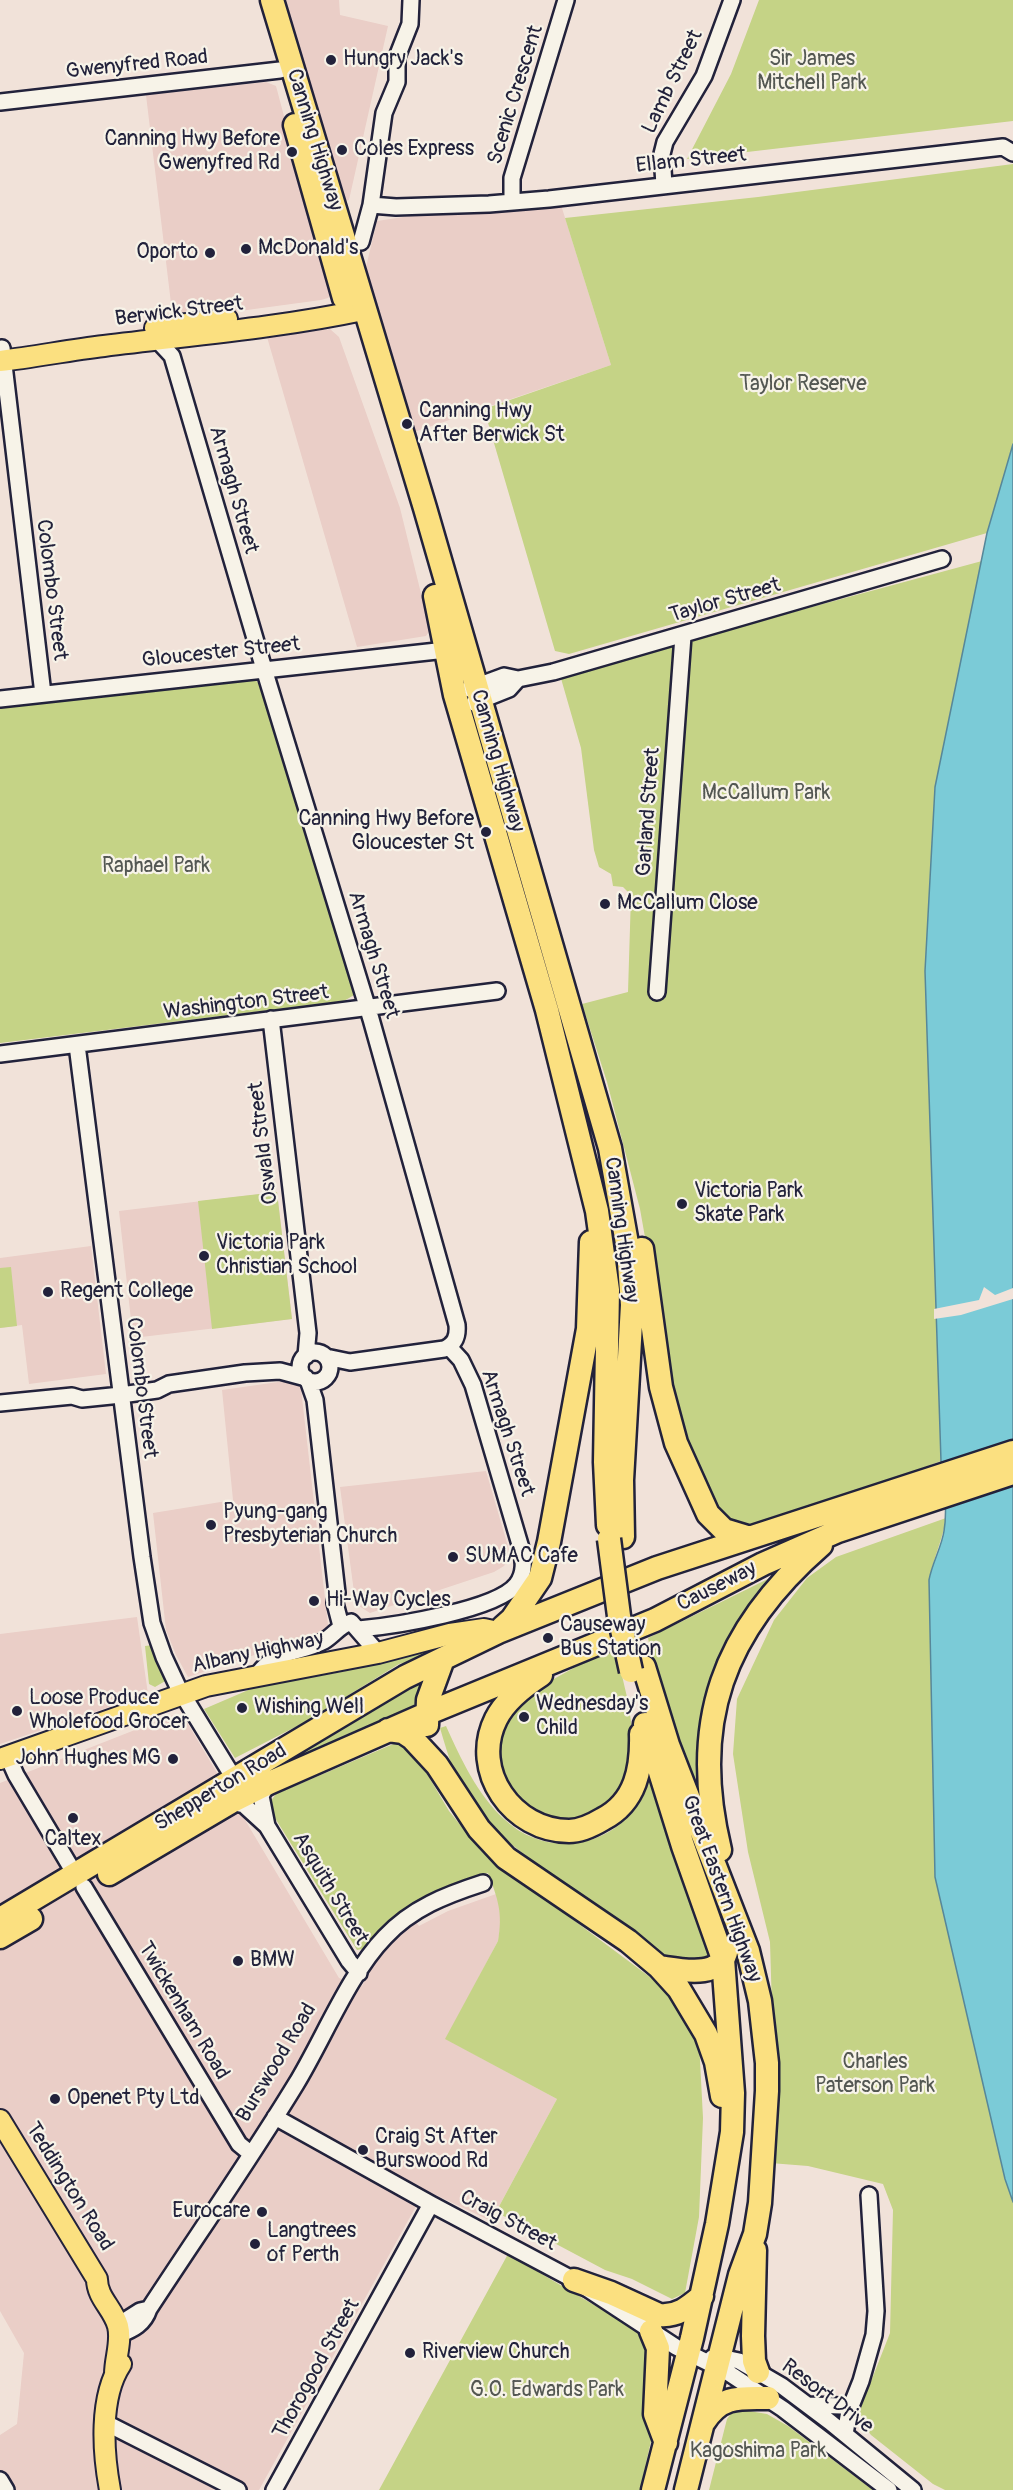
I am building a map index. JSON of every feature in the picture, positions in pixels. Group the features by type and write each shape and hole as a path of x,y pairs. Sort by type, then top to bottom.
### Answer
{"highway":[{"name":"Canning Highway","path":"258,0 354,307 429,570 446,650 467,698 610,1148 628,1249 632,1305 622,1480 616,1538"},
{"name":"Canning Highway","path":"272,0 336,209 354,307 425,508 467,698 597,1211 608,1290 605,1462 616,1538"},
{"path":"610,1148 631,1198 642,1252 661,1387 676,1443 708,1514 724,1530 747,1537"},
{"path":"498,1632 512,1619 540,1578 548,1549 588,1329 591,1246 597,1211"},
{"name":"Causeway","path":"426,1714 655,1620 764,1564 1013,1452"},
{"name":"Causeway","path":"443,1659 498,1632 657,1568 747,1537 926,1490 1013,1473"},
{"path":"748,1951 712,1813 708,1787 710,1731 722,1678 755,1616 792,1572 838,1530"},
{"name":"Great Eastern Highway","path":"616,1538 631,1604 640,1708 683,1846 723,1959 732,2055 732,2132 717,2224 696,2323 704,2361 703,2424 687,2490"},
{"path":"578,1652 536,1678 505,1704 496,1720 490,1735 488,1764 499,1792 511,1807 524,1818 543,1827 570,1831 590,1826 612,1815 625,1801 639,1774 642,1758 640,1708"},
{"path":"437,1765 428,1734 426,1714 432,1685 443,1659"},
{"name":"Shepperton Road","path":"0,1937 80,1882 233,1791 402,1679 443,1659"},
{"name":"Great Eastern Highway","path":"637,1669 748,1951 760,2001 767,2072 760,2204 755,2234 704,2361 666,2443 653,2490"},
{"name":"Shepperton Road","path":"233,1791 269,1783 426,1714"},
{"path":"388,1730 403,1732 412,1737 437,1765 479,1829 506,1858 628,1941 659,1967 679,1989 706,2034 716,2062 721,2094 732,2132"},
{"name":"Shepperton Road","path":"0,1919 80,1882"},
{"path":"659,1967 694,1972 713,1967 723,1959 730,1935 724,1892"},
{"path":"755,2234 756,2302 753,2336 754,2361 758,2372"},
{"path":"574,2280 611,2293 659,2315 680,2313 702,2296"},
{"path":"651,2331 658,2348 655,2414 666,2443"},
{"path":"703,2424 710,2413 725,2401 768,2398"}],"main road":[{"name":"Berwick Street","path":"1,355 158,341 176,347 354,307"},
{"name":"Berwick Street","path":"1,355 354,307"},
{"name":"Albany Highway","path":"4,1758 206,1686 258,1674 378,1653 450,1634 484,1629 498,1632"},
{"name":"Teddington Road","path":"0,2120 97,2279 107,2284 123,2327"},
{"path":"109,2490 104,2456 104,2422 123,2327"}],"street":[{"name":"Scenic Crescent","path":"512,202 512,178 566,0"},
{"name":"Lamb Street","path":"663,184 662,154 666,142 704,76 732,0"},
{"path":"361,243 371,205 384,113 397,82 397,57 410,24 413,3"},
{"name":"Gwenyfred Road","path":"0,102 280,70"},
{"name":"Ellam Street","path":"371,205 396,207 512,202 1003,147 1013,153"},
{"name":"Armagh Street","path":"176,347 264,669 368,1008 457,1325 458,1334 449,1347 460,1360 473,1385 524,1561 519,1582 502,1597 437,1616 381,1627 350,1626"},
{"name":"Colombo Street","path":"1,355 43,694"},
{"name":"Taylor Street","path":"467,698 504,676 518,679 553,672 942,559"},
{"name":"Garland Street","path":"657,992 683,636"},
{"name":"Gloucester Street","path":"0,699 446,650"},
{"name":"Washington Street","path":"0,1054 497,991"},
{"name":"Oswald Street","path":"271,1019 308,1333 318,1363 315,1400 337,1593 335,1603 350,1626"},
{"name":"Colombo Street","path":"78,1045 144,1574 152,1623 164,1657 184,1695"},
{"path":"0,1403 72,1396 82,1399 120,1390 157,1390 169,1384 244,1373 280,1371 318,1363 350,1362 439,1351 449,1347"},
{"path":"280,1371 315,1382 318,1363"},
{"name":"Oswald Street","path":"307,1379 315,1400"},
{"path":"258,1674 268,1661 326,1640 350,1626 378,1653"},
{"name":"Asquith Street","path":"184,1695 233,1791 244,1805 267,1826 358,1973"},
{"name":"Twickenham Road","path":"4,1758 238,2144 250,2153"},
{"name":"Asquith Street","path":"267,1826 261,1796 269,1783"},
{"name":"Burswood Road","path":"123,2327 140,2310 149,2309 275,2117 358,1973 385,1936 420,1908 450,1893 483,1883"},
{"name":"Craig Street","path":"275,2117 574,2280 651,2331 704,2361"},
{"path":"845,2434 845,2426 874,2335 876,2312 869,2195"},
{"name":"Thorogood Street","path":"274,2490 431,2204"},
{"name":"Resort Drive","path":"704,2361 740,2361 758,2372 808,2405 913,2490"},
{"name":"Resort Drive","path":"704,2361 768,2398 889,2490"},
{"path":"827,2442 830,2422 856,2391"},
{"path":"808,2405 842,2406"},
{"path":"104,2422 238,2490"},
{"path":"0,2480 6,2490"}],"shaded area":[{"path":"283,0 339,0 340,15 388,26 349,200 345,201 339,184"},
{"path":"266,82 276,86 285,120 289,148 333,292 328,298 321,300 173,320 146,95"},
{"path":"561,205 611,365 414,432 366,267 377,221 410,216"},
{"path":"330,329 339,337 400,508 430,630 426,636 357,647 267,337"},
{"name":"Victoria Park Christian School","path":"277,1192 292,1319 133,1338 119,1211"},
{"name":"Regent College","path":"91,1246 106,1374 29,1384 22,1325 0,1328 0,1258"},
{"path":"300,1380 328,1625 321,1633 188,1677 166,1630 153,1513 233,1500 222,1390"},
{"path":"486,1471 509,1550 509,1559 504,1566 494,1572 370,1613 359,1606 354,1592 340,1487"},
{"path":"137,1617 148,1694 0,1744 0,1634"},
{"path":"173,1715 185,1719 339,1978 362,1986 385,1943 414,1920 419,1926 448,1911 496,1894 501,1907 498,1941 446,2039 557,2099 491,2221 425,2190 259,2490 10,2490 0,2472 0,2435 17,2424 24,2353 0,2311 0,1783"}],"green space":[{"name":"Sir James Mitchell Park","path":"759,0 1013,0 1013,121 687,159 731,74"},
{"name":"Taylor Reserve","path":"1013,164 1013,444 987,533 569,654 555,651 484,409 611,365 565,218 758,197"},
{"name":"McCallum Park","path":"982,561 935,787 925,971 941,1461 776,1522 742,1528 718,1515 679,1429 640,1209 607,1082 582,1004 628,992 631,895 623,887 613,886 611,874 599,867 594,850 581,748 560,675"},
{"name":"Raphael Park","path":"253,678 264,688 354,995 344,1001 0,1043 0,706"},
{"path":"277,1192 292,1319 212,1329 198,1201"},
{"path":"11,1267 17,1326 0,1328 0,1268"},
{"name":"Charles Paterson Park","path":"946,1518 929,1580 935,1877 1005,2179 1013,2202 1013,2490 945,2490 933,2484 871,2435 857,2417 890,2333 893,2210 883,2184 808,2166 770,2163 772,2009 770,1942 748,1852 733,1754 737,1699 774,1620 807,1578 836,1557"},
{"path":"782,1572 736,1634 703,1790 694,1792 653,1664 648,1638"},
{"path":"153,1645 167,1680 155,1687 149,1684 145,1646"},
{"path":"444,1647 419,1659 399,1664 305,1722 235,1758 204,1709 253,1688 341,1672"},
{"path":"616,1650 634,1739 633,1762 615,1801 592,1816 569,1822 526,1811 499,1776 500,1733 513,1709 541,1686 581,1664"},
{"path":"424,1673 425,1702 391,1720 272,1769"},
{"path":"446,1726 470,1776 494,1809 521,1832 539,1840 578,1843 596,1838 614,1829 629,1816 642,1799 650,1763 678,1868 710,1956 692,1961 679,1960 654,1950 614,1917 537,1864 504,1838 474,1807 462,1789 440,1728"},
{"path":"398,1742 405,1745 420,1762 449,1811 482,1852 670,1992 699,2041 703,2118 699,2217 685,2293 672,2299 632,2279 605,2270 496,2212 557,2099 445,2039 498,1941 499,1906 488,1873 434,1892 405,1911 362,1949 357,1950 270,1810 270,1802 276,1794"},
{"name":"G.O. Edwards Park","path":"508,2254 643,2334 651,2344 648,2391 651,2441 640,2490 379,2490"},
{"name":"Kagoshima Park","path":"743,2410 767,2414 788,2426 873,2490 709,2490 727,2419 733,2411"}],"water":[{"path":"1013,444 1013,2202 1005,2179 935,1877 929,1580 943,1537 946,1514 941,1461 925,971 935,787 987,533"}],"pier":[{"path":"984,1287 995,1295 1013,1288 1013,1299 961,1315 934,1319 934,1309 979,1300"}],"place":[{"name":"Hungry Jack's","path":"331,60"},
{"name":"Coles Express","path":"342,150"},
{"name":"Canning Hwy Before Gwenyfred Rd","path":"292,152"},
{"name":"McDonald's","path":"246,249"},
{"name":"Oporto","path":"210,253"},
{"name":"Canning Hwy After Berwick St","path":"407,424"},
{"name":"Canning Hwy Before Gloucester St","path":"486,832"},
{"name":"McCallum Close","path":"605,904"},
{"name":"Victoria Park Skate Park","path":"682,1204"},
{"name":"Victoria Park Christian School","path":"204,1256"},
{"name":"Regent College","path":"48,1292"},
{"name":"Pyung-gang Presbyterian Church","path":"211,1525"},
{"name":"SUMAC Cafe","path":"453,1557"},
{"name":"Hi-Way Cycles","path":"314,1601"},
{"name":"Causeway Bus Station","path":"548,1638"},
{"name":"Wishing Well","path":"242,1708"},
{"name":"Loose Produce Wholefood Grocer","path":"17,1711"},
{"name":"Wednesday's Child","path":"524,1717"},
{"name":"John Hughes MG","path":"173,1759"},
{"name":"Caltex","path":"73,1818"},
{"name":"BMW","path":"238,1961"},
{"name":"Openet Pty Ltd","path":"55,2099"},
{"name":"Craig St After Burswood Rd","path":"363,2150"},
{"name":"Eurocare","path":"262,2212"},
{"name":"Langtrees of Perth","path":"255,2244"},
{"name":"Riverview Church","path":"410,2353"}]}
